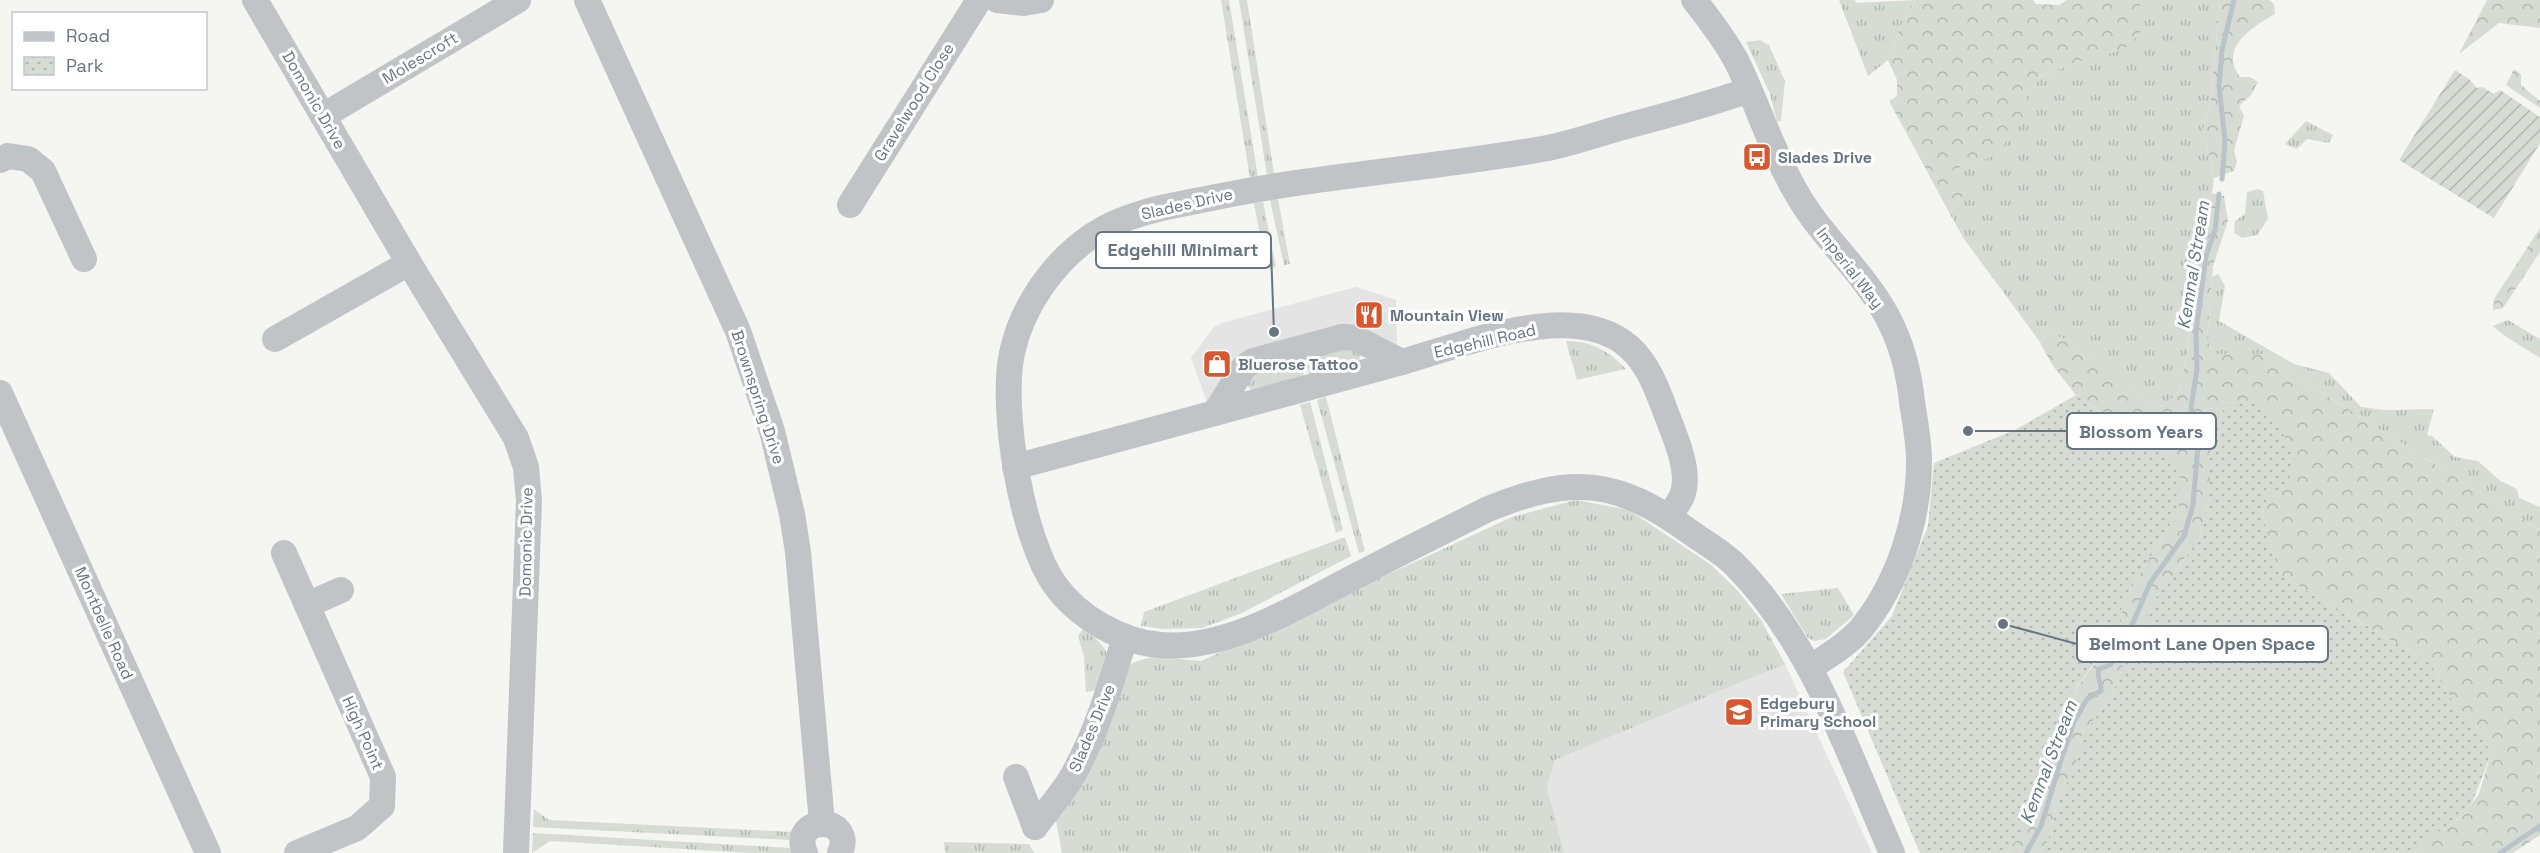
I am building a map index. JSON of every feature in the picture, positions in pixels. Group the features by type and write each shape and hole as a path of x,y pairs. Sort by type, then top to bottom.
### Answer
{"street":[{"name":"Domonic Drive","path":"255,0 516,438 526,467 529,501 516,853"},
{"name":"Molescroft","path":"323,116 518,0"},
{"name":"Brownspring Drive","path":"587,0 738,331 772,431 792,514 798,552 822,823"},
{"name":"Gravelwood Close","path":"850,205 979,0"},
{"path":"997,0 1024,3 1041,0"},
{"name":"Imperial Way","path":"1694,0 1724,41 1796,193 1814,221 1868,285 1895,332 1911,379 1919,460 1917,495 1906,543 1891,584 1860,631 1810,668"},
{"name":"Slades Drive","path":"1749,90 1715,102 1550,147 1263,187 1155,210 1114,223 1077,246 1062,262 1030,305 1020,328 1012,353 1009,380 1015,467 1032,536 1043,564 1056,586 1073,604 1100,625 1125,637 1160,645 1190,644 1221,639 1277,617 1486,510 1519,496 1561,488 1599,487 1635,498 1669,516 1735,565 1757,588 1786,627 1810,668 1892,853"},
{"path":"0,160 8,156 28,159 43,171 84,259"},
{"path":"275,339 410,263"},
{"name":"Edgehill Road","path":"1015,467 1402,363 1493,336 1534,328 1572,325 1593,328 1613,335 1630,348 1644,364 1676,439 1685,477 1683,494 1669,516"},
{"path":"1215,413 1244,367 1253,361 1342,338 1354,339 1402,363"},
{"name":"Montbelle Road","path":"0,393 208,853"},
{"name":"High Point","path":"284,553 382,777 382,806 357,828 297,853"},
{"path":"307,605 341,590"},
{"name":"Slades Drive","path":"1016,777 1035,827 1072,776 1087,746 1108,694 1125,637"},
{"path":"805,853 802,846 805,833 809,828 822,823 834,826 841,835 840,853"}],"shaded area":[{"path":"1356,287 1396,300 1397,351 1349,332 1208,405 1191,358 1213,328 1222,323"},
{"name":"Edgebury Primary School","path":"1785,664 1872,853 1564,853 1547,787 1555,760"}],"green space":[{"path":"1221,0 1229,0 1258,177 1250,178"},
{"path":"1239,0 1247,0 1274,174 1267,175"},
{"path":"1839,0 1854,0 1857,3 1916,0 1901,25 1888,60 1868,76"},
{"path":"1916,0 2033,0 2036,4 2059,5 2067,0 2140,0 2140,34 2123,50 2080,61 2041,76 2027,95 2027,114 2015,133 1991,156 1953,170 1970,197 1959,197 1950,214 1889,101 1897,96 1897,80 1888,60 1901,25"},
{"path":"2140,0 2220,0 2210,105 2203,130 2214,178 2212,193 2202,205 2189,249 2201,217 2187,353 2179,392 2163,406 2152,403 2133,392 2095,356 2078,346 2048,332 2040,342 1964,239 1950,214 1959,197 1966,197 1953,170 1991,156 2027,114 2027,95 2041,76 2139,34"},
{"path":"2220,0 2269,0 2274,4 2275,14 2248,32 2233,56 2234,66 2240,77 2250,77 2258,82 2251,95 2239,106 2244,116 2234,150 2237,162 2234,171 2214,178 2203,130 2210,105"},
{"path":"2487,0 2540,0 2540,28 2499,23 2459,54"},
{"path":"1760,40 1769,45 1785,81 1781,121 1777,122 1770,94 1746,42"},
{"path":"2514,69 2521,74 2521,85 2540,101 2540,108 2506,85"},
{"path":"2455,70 2469,79 2477,88 2482,87 2494,94 2500,90 2540,117 2540,143 2494,218 2399,160"},
{"path":"2306,121 2333,135 2329,143 2307,139 2297,149 2285,144"},
{"path":"2258,189 2263,191 2268,219 2257,235 2242,238 2234,233 2235,221 2245,214 2247,192"},
{"path":"2212,193 2224,196 2228,221 2213,266 2207,341 2215,354 2261,354 2540,531 2540,835 2513,853 2415,853 2428,837 2461,818 2479,794 2490,757 2485,735 2456,707 2430,663 2283,577 2273,555 2262,513 2269,495 2211,467 2209,498 2200,538 2152,603 2143,631 2131,645 2120,636 2122,603 2179,510 2113,421 2076,395 2053,366 2040,343 2048,332 2089,351 2132,391 2163,406 2179,392 2187,353 2202,205"},
{"path":"1278,199 1290,264 1284,265 1270,200"},
{"path":"1263,202 1276,266 1270,269 1261,241 1254,203"},
{"path":"2540,228 2540,252 2503,308 2493,310 2494,299"},
{"path":"2218,274 2225,286 2219,321 2294,364 2329,373 2361,407 2384,410 2434,409 2427,435 2432,436 2455,457 2478,461 2499,480 2517,489 2519,498 2540,507 2540,531 2261,354 2215,354 2207,341 2212,277"},
{"path":"2508,320 2540,339 2540,358 2493,326"},
{"path":"1566,341 1575,341 1599,348 1626,369 1577,380"},
{"path":"1340,345 1361,353 1359,361 1309,375 1304,354"},
{"path":"1299,356 1304,376 1251,390 1247,385 1249,375"},
{"path":"2076,395 2113,421 2159,444 2180,477 2179,510 2122,603 2120,636 2131,644 2143,631 2152,603 2200,538 2209,498 2211,427 2227,406 2253,401 2279,425 2295,460 2287,486 2269,495 2262,513 2273,555 2283,577 2430,663 2456,707 2485,735 2490,757 2472,803 2461,818 2429,837 2415,853 2038,853 2048,840 2057,804 2076,764 2082,735 2112,696 2124,663 2113,654 2098,658 2059,711 2038,793 2018,838 2005,853 1920,853 1843,672 1892,616 1928,526 1934,463 2015,430"},
{"path":"1326,397 1365,551 1359,553 1317,400"},
{"path":"1310,402 1343,530 1336,533 1300,405"},
{"path":"1576,500 1629,510 1710,564 1738,591 1761,620 1785,664 1555,760 1547,787 1564,853 1062,853 1054,810 1122,670 1150,658 1201,661 1512,517"},
{"path":"1345,537 1351,556 1242,613 1202,628 1164,629 1141,626 1144,612"},
{"path":"1838,588 1854,615 1826,639 1814,641 1808,638 1781,594"},
{"path":"1083,629 1100,642 1108,662 1102,689 1086,692 1084,657 1078,636"},
{"path":"2113,654 2124,663 2112,696 2082,735 2076,764 2057,804 2048,840 2038,853 2005,853 2018,838 2059,711 2099,658"},
{"path":"534,809 549,820 792,832 790,840 533,827"},
{"path":"533,833 790,848 791,853 751,853 550,841 532,853"},
{"path":"944,842 1029,844 1034,853 945,853"}],"waterway":[{"name":"Kemnal Stream","path":"2222,179 2225,141 2219,86 2222,50 2234,0"},
{"name":"Kemnal Stream","path":"2124,644 2150,583 2184,536 2193,505 2198,445 2191,408 2197,369 2196,332 2206,256 2215,230 2219,194"},
{"name":"Kemnal Stream","path":"2026,853 2041,826 2074,722 2087,699 2101,691 2099,669 2110,665 2115,658"},
{"path":"2500,853 2540,826"}],"place":[{"name":"Slades Drive","path":"1757,157"},
{"name":"Mountain View","path":"1369,315"},
{"name":"Edgehill Minimart","path":"1274,332"},
{"name":"Bluerose Tattoo","path":"1217,364"},
{"name":"Blossom Years","path":"1968,431"},
{"name":"Belmont Lane Open Space","path":"2003,624"},
{"name":"Edgebury Primary School","path":"1739,712"}]}
